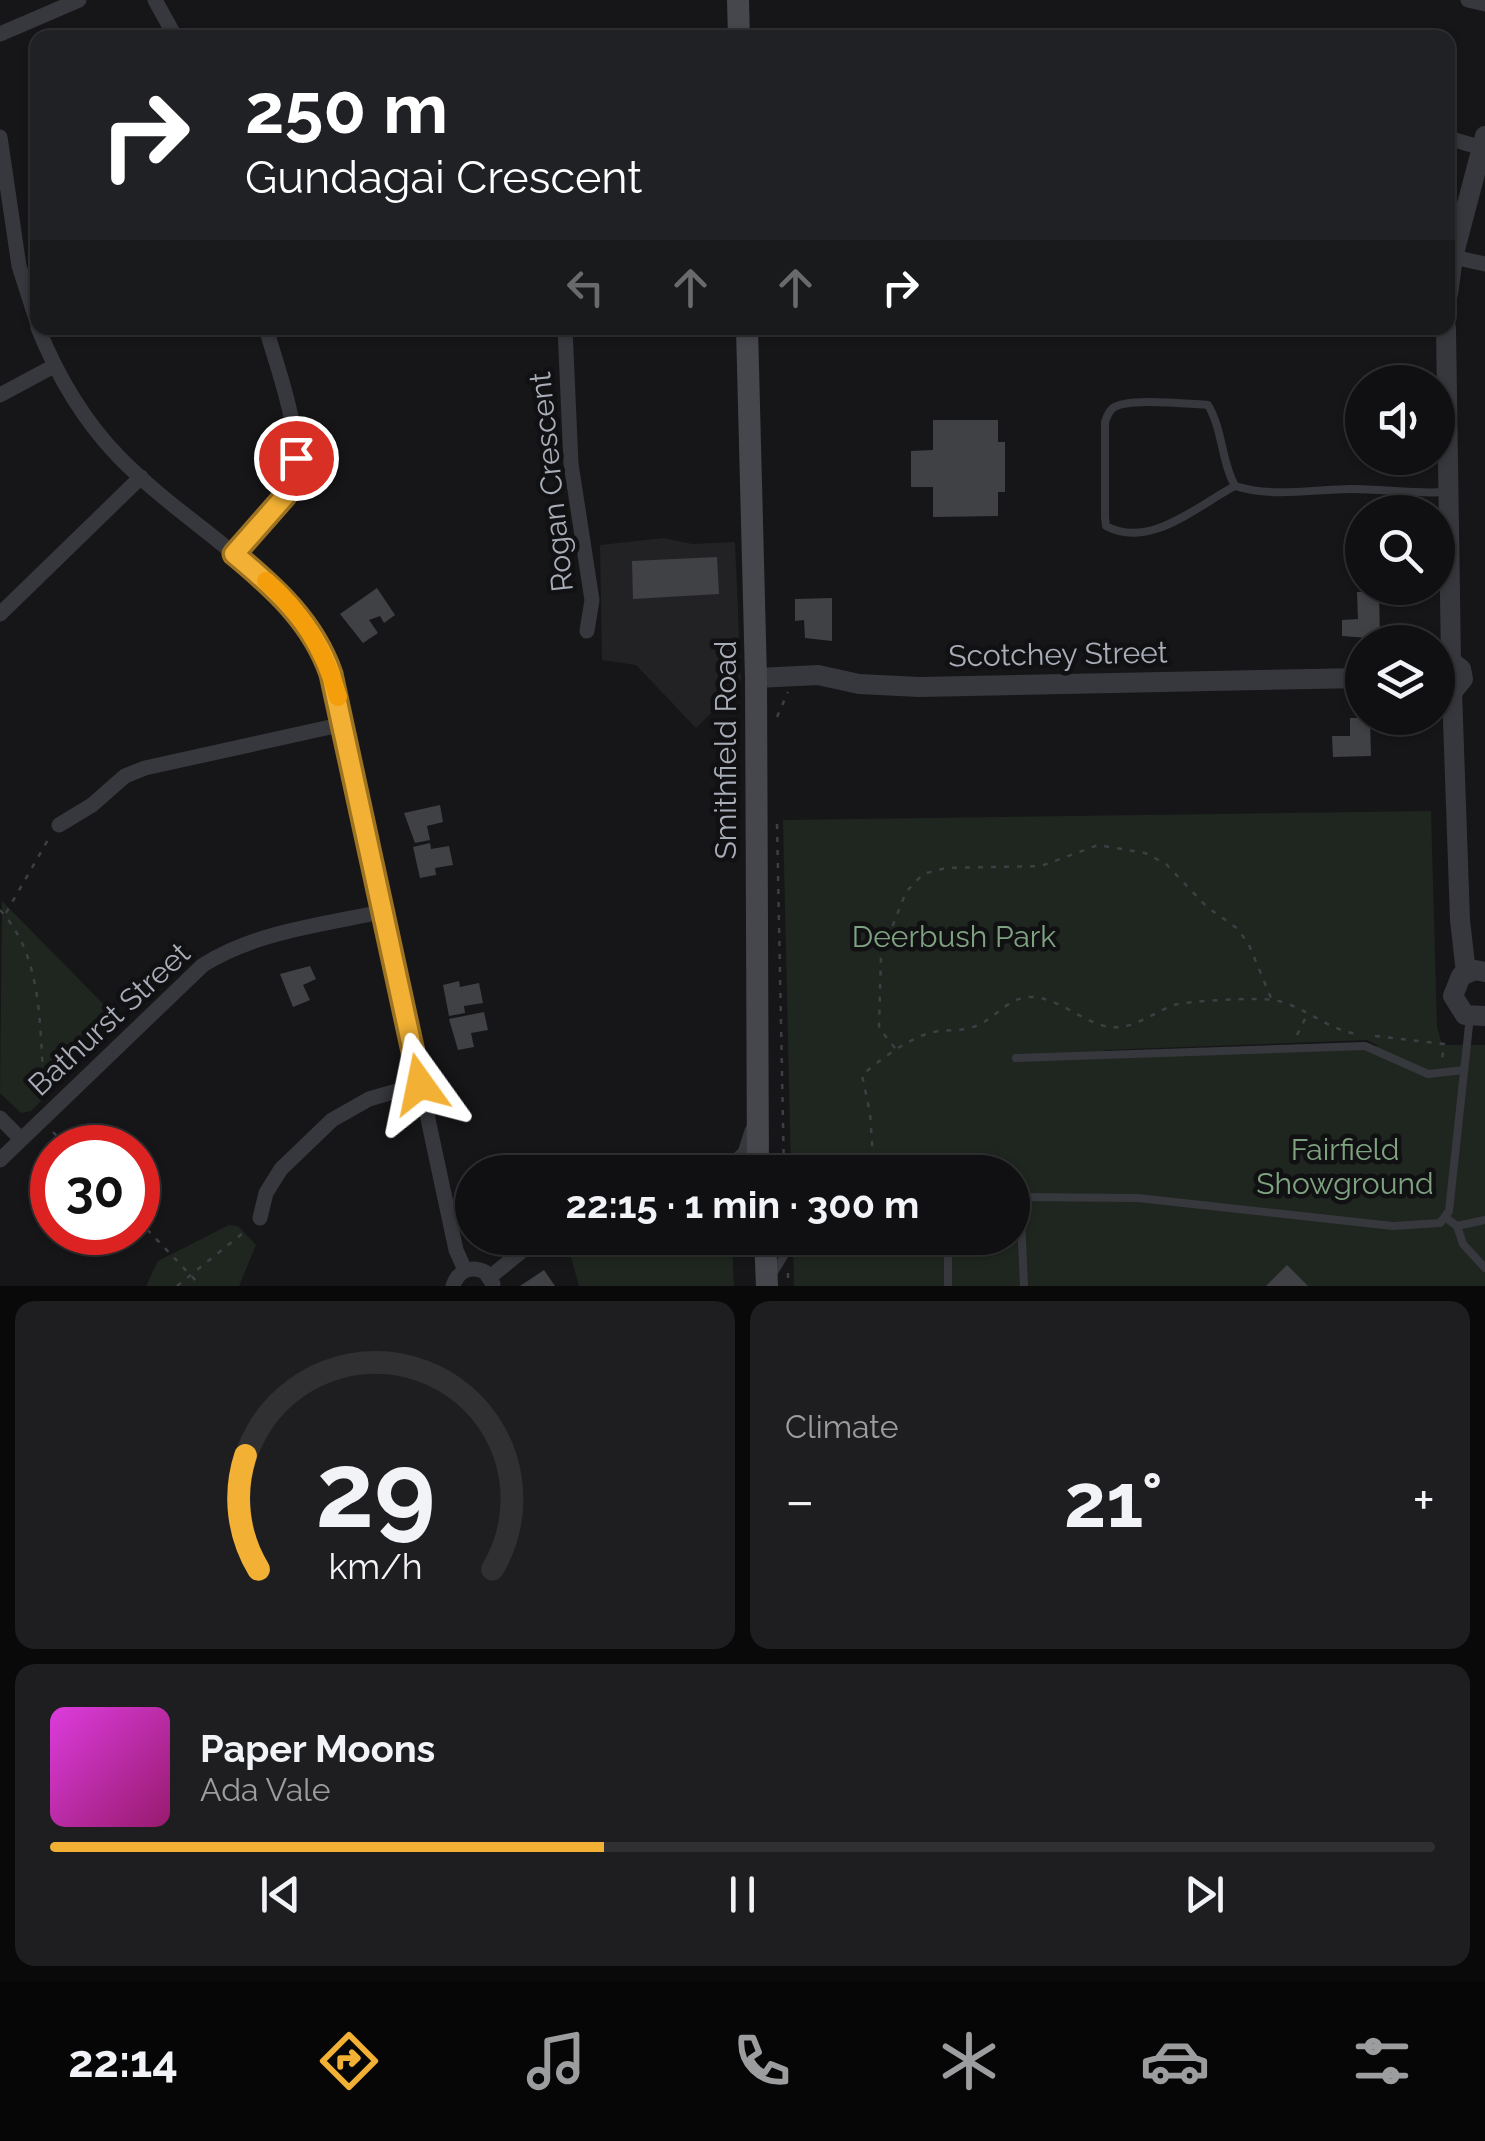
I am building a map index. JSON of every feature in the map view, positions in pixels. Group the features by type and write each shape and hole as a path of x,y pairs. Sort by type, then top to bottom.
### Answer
{"main road":[{"path":"738,0 739,30"},
{"name":"Smithfield Road","path":"747,335 756,678 757,1155"},
{"path":"765,1255 768,1286"}],"street":[{"path":"0,34 80,0"},
{"path":"155,0 172,30"},
{"path":"1468,0 1485,4"},
{"path":"0,137 7,235 30,301"},
{"path":"1455,139 1484,142 1455,250"},
{"path":"1455,257 1485,264"},
{"path":"42,335 54,366 104,441 140,477 280,593 309,630 327,662 344,724 456,1250 465,1270"},
{"path":"234,554 271,515 294,476 295,439 268,335"},
{"name":"Rogan Crescent","path":"564,335 571,464 592,600 587,630"},
{"path":"1445,625 1450,492 1446,335"},
{"path":"0,396 54,366"},
{"path":"0,614 140,477"},
{"path":"1455,665 1464,674 1462,684 1455,686"},
{"name":"Scotchey Street","path":"756,678 818,675 859,684 918,688 1345,678"},
{"path":"60,825 125,776 145,768 344,724"},
{"path":"1448,735 1460,920 1475,972 1456,982 1453,996 1459,1010 1478,1016"},
{"name":"Bathurst Street","path":"0,1160 190,974 218,955 261,938 384,912"},
{"path":"260,1218 266,1193 281,1169 332,1120 369,1098 420,1084"},
{"path":"0,1118 21,1139"},
{"path":"743,1155 756,1118"},
{"path":"453,1286 465,1270 479,1269 492,1282 520,1255"}],"lane":[{"path":"1235,486 1168,526 1112,530 1106,526 1105,422 1109,411 1134,403 1208,404 1226,469 1235,486 1256,492 1450,492"},
{"path":"1030,1198 1138,1198 1392,1226 1440,1224 1448,1211 1464,1070 1478,1016"},
{"path":"1016,1058 1365,1046 1428,1074 1464,1070"},
{"path":"1445,1217 1457,1226 1463,1244 1485,1268"},
{"path":"1457,1226 1485,1220"},
{"path":"768,1286 783,1255"},
{"path":"948,1255 948,1286"},
{"path":"1021,1255 1024,1286"}],"path":[{"path":"774,728 788,687"},
{"path":"776,807 784,1155"},
{"path":"5,915 43,845 60,825"},
{"path":"896,1050 879,1028 881,955 906,892 923,874 946,868 1041,866 1098,846 1145,852 1166,864 1207,907 1238,929 1271,999"},
{"path":"0,910 30,962 41,1022 46,1098"},
{"path":"873,1155 862,1075 928,1033 981,1025 1006,1004 1032,997 1069,1008 1110,1027 1142,1021 1177,1004 1271,999 1341,1031 1444,1044 1441,1074"},
{"path":"1293,1047 1308,1014"},
{"path":"178,1286 260,1218"},
{"path":"160,1243 201,1286"}],"shaded area":[{"path":"664,538 692,544 735,542 741,683 696,728 636,665 602,660 600,545"}],"green space":[{"path":"1431,811 1437,1026 1442,1045 1485,1045 1485,1286 794,1286 793,1255 1030,1255 1030,1155 791,1155 783,820","holes":["1367,1040 1379,1046 1104,1051"]},
{"path":"2,901 120,1021 31,1111 21,1113 0,1093"},
{"path":"229,1225 238,1226 256,1245 239,1286 146,1286 158,1261"},
{"path":"570,1255 733,1255 734,1286 579,1286"}],"building":[{"path":"933,420 998,420 998,442 1005,442 1005,492 998,492 998,516 933,517 933,487 911,487 911,451 933,450"},
{"path":"717,557 719,594 633,599 632,561"},
{"path":"377,588 395,615 384,623 380,616 369,620 378,633 363,643 340,614"},
{"path":"832,598 832,641 805,638 804,620 795,621 795,599"},
{"path":"1357,605 1379,605 1380,625 1345,625 1342,636 1342,620 1358,619"},
{"path":"1370,735 1371,756 1333,757 1332,736"},
{"path":"440,805 443,822 427,826 430,840 415,843 404,813"},
{"path":"430,843 431,849 449,846 453,865 435,868 436,875 420,878 413,847"},
{"path":"310,966 316,979 303,985 310,1000 293,1007 280,974"},
{"path":"459,981 460,987 479,983 483,1003 464,1006 465,1013 449,1016 443,985"},
{"path":"484,1012 488,1030 471,1033 474,1047 458,1050 449,1019"},
{"path":"1287,1265 1308,1286 1266,1286"},
{"path":"544,1270 555,1286 520,1286"}],"slow traffic":[{"path":"266,581 289,602 309,630 327,662 338,697"}],"route":[{"path":"296,458 294,476 285,496 234,554 289,602 327,662 420,1084"}],"park label":[{"name":"Deerbush Park","path":"954,936"},
{"name":"Fairfield Showground","path":"1345,1166"}]}
